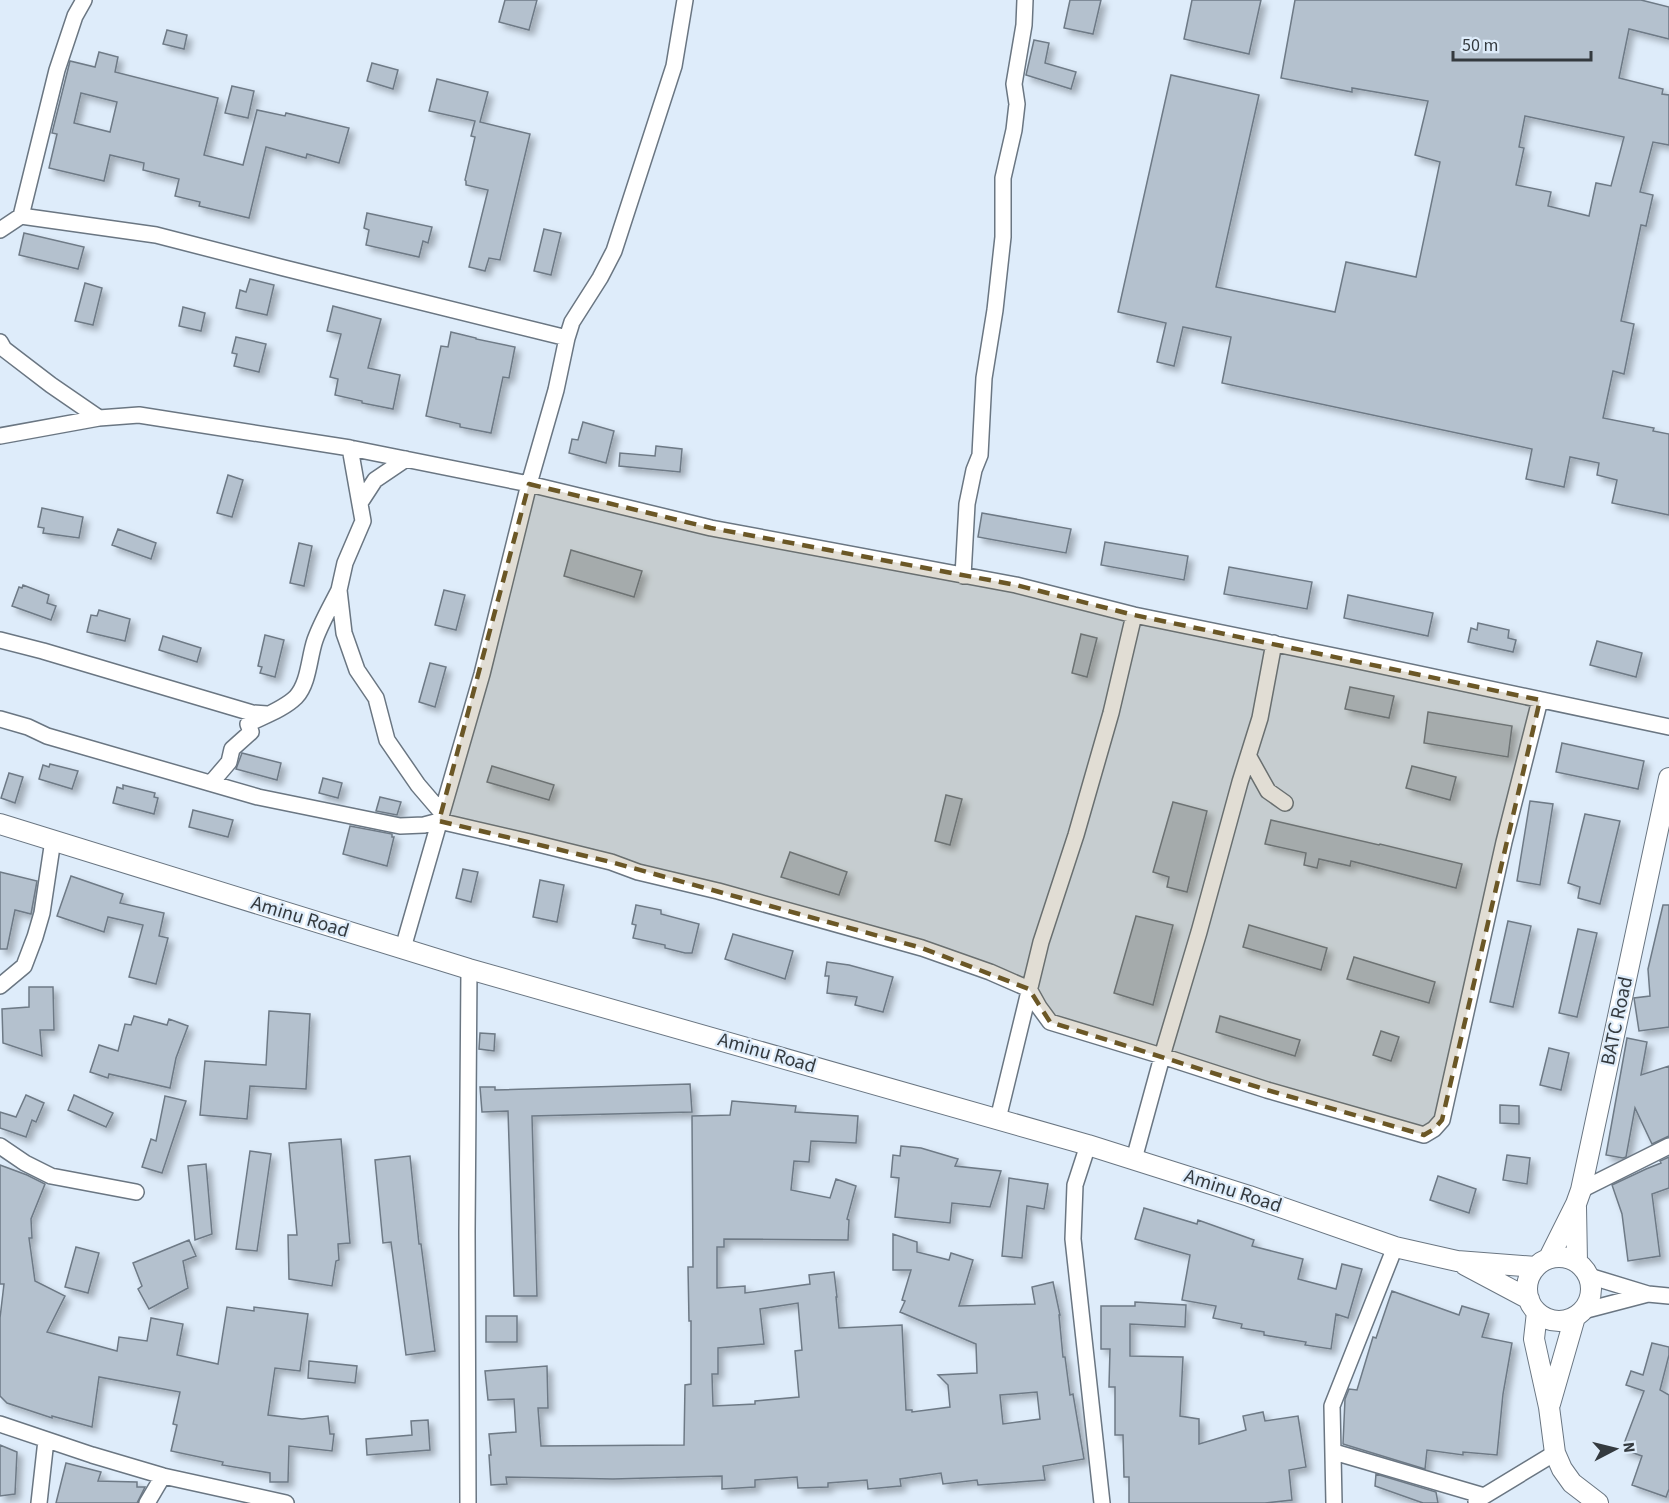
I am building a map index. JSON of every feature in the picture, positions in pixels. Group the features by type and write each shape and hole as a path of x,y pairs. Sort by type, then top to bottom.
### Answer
{"street":[{"path":"21,216 57,70 75,16 84,0"},
{"path":"403,948 482,674 556,390 567,338 572,322 614,251 674,66 685,0"},
{"path":"963,576 967,504 980,454 984,378 995,310 1003,237 1003,178 1014,130 1017,104 1014,84 1024,25 1025,0"},
{"path":"0,230 21,216 156,235 567,338"},
{"path":"0,342 4,349 51,385 99,417"},
{"path":"0,436 99,417 139,415 350,448 530,484 711,528 1016,585 1134,615 1669,727"},
{"path":"0,640 44,651 255,717 287,704 298,695 303,686 316,636 339,590 345,563 363,521 350,448"},
{"path":"360,502 375,480 406,459"},
{"path":"339,590 344,633 357,670 376,698 387,740 441,817"},
{"path":"998,1119 1041,942 1076,835 1111,712 1134,615"},
{"path":"1134,1159 1260,718 1274,644"},
{"path":"0,719 28,727 46,736 258,797 400,826 416,826 441,817 922,948 990,972 1029,989 1050,1022 1267,1090 1424,1135 1442,1120 1504,842 1540,699"},
{"path":"211,783 229,762 232,749 251,732 255,717"},
{"path":"1249,757 1268,791 1285,802"},
{"name":"BATC Road","path":"1542,1263 1578,1197 1669,778"},
{"name":"Aminu Road","path":"0,824 469,969 1088,1144 1249,1196 1395,1247 1457,1260 1542,1263"},
{"path":"0,986 24,966 42,913 53,840"},
{"path":"468,1503 469,969"},
{"path":"1088,1144 1075,1185 1073,1239 1102,1503"},
{"path":"0,1146 25,1163 51,1176 136,1192"},
{"path":"1549,1407 1579,1314 1588,1304 1591,1294 1591,1285 1583,1269 1578,1197 1669,1146"},
{"path":"1334,1503 1332,1406 1395,1247"},
{"path":"1598,1503 1572,1483 1562,1469 1556,1453 1549,1407 1534,1339 1533,1306 1527,1288 1529,1277 1542,1263 1558,1257 1568,1258 1583,1269 1648,1294 1669,1296"},
{"path":"1457,1260 1533,1306 1545,1318 1555,1321 1566,1321 1579,1314 1648,1294"},
{"path":"0,1424 163,1476 286,1503"},
{"path":"39,1503 46,1440"},
{"path":"1334,1452 1479,1500 1556,1453"},
{"path":"147,1503 163,1476"}],"highlighted area":[{"path":"529,484 711,528 1016,585 1134,615 1540,700 1442,1120 1424,1135 1267,1090 1050,1022 1029,989 922,948 611,862 439,821"}],"building":[{"path":"505,0 537,0 529,30 499,22"},
{"path":"1070,0 1101,0 1093,34 1064,28"},
{"path":"1192,0 1261,0 1249,54 1184,39"},
{"path":"1295,0 1641,0 1669,7 1669,39 1629,29 1619,78 1663,89 1662,94 1669,95 1669,145 1653,142 1640,192 1653,195 1646,226 1641,225 1621,321 1634,324 1624,374 1613,371 1603,418 1654,428 1653,431 1669,434 1669,515 1612,503 1617,480 1597,475 1599,463 1570,457 1564,487 1526,479 1532,449 1222,383 1231,337 1183,327 1174,366 1157,362 1166,323 1118,312 1171,75 1259,95 1216,287 1335,312 1346,262 1416,277 1440,162 1415,155 1428,101 1352,88 1352,92 1281,78","holes":["1525,116 1624,137 1611,186 1596,183 1589,216 1548,206 1551,192 1516,185 1524,148 1519,147"]},
{"path":"167,30 187,35 184,49 163,44"},
{"path":"1034,40 1049,43 1045,63 1076,72 1071,89 1026,75"},
{"path":"99,52 118,57 115,72 218,98 204,155 243,165 257,110 285,116 286,113 349,128 339,163 307,154 306,158 266,147 249,218 199,206 200,202 175,196 179,179 143,170 144,163 110,155 104,181 49,168 57,134 52,133 70,61 95,67","holes":["81,93 117,102 110,132 74,123"]},
{"path":"372,63 398,70 393,89 367,81"},
{"path":"437,79 488,92 480,122 530,134 500,260 489,258 485,271 469,267 488,190 466,185 465,180 475,137 471,136 475,121 429,111"},
{"path":"232,86 254,91 248,118 225,113"},
{"path":"367,213 432,227 428,243 423,241 419,257 366,245 369,230 364,228"},
{"path":"544,229 561,233 551,275 534,271"},
{"path":"24,233 84,247 78,269 19,255"},
{"path":"250,279 274,285 267,315 236,308 240,290 246,292"},
{"path":"85,283 102,288 93,325 75,321"},
{"path":"333,306 381,319 368,368 400,375 393,409 335,395 338,379 330,377 341,334 327,331"},
{"path":"183,307 205,313 201,331 179,326"},
{"path":"451,332 515,347 509,378 503,377 491,433 460,427 460,424 426,416 441,346 448,347"},
{"path":"236,337 266,344 259,372 234,366 237,354 232,353"},
{"path":"583,422 614,431 606,463 569,453 572,439 578,440"},
{"path":"656,446 682,449 680,472 619,466 620,453 655,456"},
{"path":"228,475 243,480 232,517 217,513"},
{"path":"42,508 83,517 79,538 43,533 44,528 38,527"},
{"path":"982,513 1071,529 1066,553 978,537"},
{"path":"118,529 156,543 151,559 112,545"},
{"path":"1105,542 1188,556 1184,580 1101,565"},
{"path":"299,543 312,546 304,586 290,583"},
{"path":"571,550 642,571 634,597 564,576"},
{"path":"1229,567 1312,582 1307,609 1224,594"},
{"path":"23,585 49,595 47,603 56,606 51,620 12,606 19,587 22,588"},
{"path":"444,590 465,595 456,630 435,625"},
{"path":"1348,595 1433,613 1428,636 1344,618"},
{"path":"99,610 130,619 125,641 87,632 91,615 97,616"},
{"path":"1478,623 1509,630 1508,638 1516,640 1513,652 1468,642 1471,628 1477,630"},
{"path":"1081,634 1097,638 1087,677 1072,673"},
{"path":"265,635 284,640 275,677 260,673 262,667 258,666"},
{"path":"163,636 201,648 197,662 159,650"},
{"path":"1597,641 1642,653 1636,677 1590,665"},
{"path":"430,663 446,667 435,707 419,702"},
{"path":"1350,687 1394,696 1389,718 1345,709"},
{"path":"1428,712 1512,726 1508,757 1424,743"},
{"path":"1562,743 1644,761 1638,789 1556,772"},
{"path":"242,753 281,763 277,780 236,769"},
{"path":"50,764 78,771 72,789 39,779 43,765 49,767"},
{"path":"492,766 554,785 549,800 487,782"},
{"path":"1412,766 1456,777 1450,800 1406,788"},
{"path":"9,773 23,777 15,803 1,798"},
{"path":"323,778 342,783 338,798 319,793"},
{"path":"123,785 155,793 154,797 158,798 154,814 113,803 117,787 123,789"},
{"path":"946,795 962,799 950,845 935,841"},
{"path":"380,797 401,802 397,815 376,811"},
{"path":"1530,801 1553,804 1540,885 1517,881"},
{"path":"1173,802 1207,811 1187,892 1167,887 1169,877 1153,872"},
{"path":"193,810 233,820 228,837 189,827"},
{"path":"1585,814 1620,821 1600,904 1578,898 1580,887 1568,883"},
{"path":"1271,820 1462,864 1456,888 1351,861 1350,866 1319,859 1317,868 1304,865 1306,853 1265,844"},
{"path":"350,826 392,834 394,837 387,866 343,854"},
{"path":"790,852 847,872 839,895 781,877"},
{"path":"463,869 478,872 471,902 456,898"},
{"path":"0,872 37,881 31,914 15,910 7,949 0,949"},
{"path":"71,876 123,894 120,903 164,913 159,936 168,938 156,984 129,977 143,925 108,917 104,932 57,916"},
{"path":"540,880 564,885 557,922 533,917"},
{"path":"636,905 661,910 661,914 699,924 692,953 665,948 665,945 633,938 636,925 632,924"},
{"path":"1663,905 1669,905 1669,1027 1639,1031 1634,998 1650,996 1648,969"},
{"path":"1136,916 1173,925 1153,1005 1114,993"},
{"path":"1508,921 1531,926 1513,1007 1490,1002"},
{"path":"1249,925 1327,948 1321,970 1243,947"},
{"path":"1578,929 1597,933 1577,1017 1559,1013"},
{"path":"733,934 793,951 785,979 725,959"},
{"path":"1354,957 1435,982 1429,1003 1347,979"},
{"path":"827,962 849,965 893,977 883,1012 855,1005 857,997 827,993 829,976 825,976"},
{"path":"29,987 53,987 54,1030 40,1030 42,1056 3,1043 2,1009 29,1007"},
{"path":"269,1011 310,1014 306,1089 250,1086 247,1119 200,1115 205,1061 266,1065"},
{"path":"134,1016 167,1025 169,1019 188,1026 176,1058 170,1088 109,1074 108,1078 90,1072 99,1045 118,1051 125,1024 131,1025"},
{"path":"1220,1016 1300,1040 1295,1056 1216,1032"},
{"path":"1381,1031 1399,1037 1391,1061 1373,1055"},
{"path":"480,1033 495,1034 494,1051 479,1049"},
{"path":"1627,1038 1647,1042 1641,1075 1669,1066 1669,1136 1652,1144 1635,1108 1626,1157 1623,1158 1606,1155"},
{"path":"1549,1048 1569,1053 1561,1090 1540,1085"},
{"path":"690,1084 692,1112 532,1116 537,1296 514,1296 508,1111 482,1112 480,1087 495,1087 495,1090"},
{"path":"26,1095 44,1103 36,1122 32,1120 26,1137 0,1128 0,1112 16,1117"},
{"path":"74,1095 113,1113 106,1127 68,1110"},
{"path":"165,1096 186,1101 162,1173 142,1167 151,1139 156,1141"},
{"path":"732,1101 796,1106 795,1112 858,1116 856,1143 811,1141 809,1162 794,1161 791,1190 830,1198 836,1179 856,1186 847,1219 849,1220 848,1240 724,1239 724,1247 717,1247 717,1288 745,1286 745,1293 810,1284 809,1275 834,1272 839,1328 902,1325 906,1410 912,1410 912,1412 950,1407 948,1385 938,1375 977,1373 976,1344 900,1312 905,1301 902,1300 911,1270 893,1270 893,1234 917,1242 917,1252 949,1260 951,1253 973,1260 959,1306 1035,1304 1032,1287 1053,1282 1060,1315 1063,1357 1065,1357 1070,1395 1073,1394 1084,1459 1043,1466 1045,1480 978,1485 977,1480 943,1484 941,1473 900,1479 901,1486 868,1489 867,1480 828,1483 828,1487 798,1488 797,1477 755,1480 755,1487 722,1489 722,1476 613,1479 506,1477 507,1484 491,1485 489,1434 516,1432 514,1399 488,1400 485,1371 547,1366 548,1408 538,1408 541,1446 684,1445 685,1385 691,1384 688,1267 693,1267 692,1116 730,1115","holes":["798,1303 802,1350 795,1351 799,1397 755,1401 755,1404 713,1406 712,1374 718,1374 718,1348 764,1344 760,1309","1037,1392 1040,1419 1003,1424 1000,1395"]},
{"path":"1500,1105 1519,1106 1519,1124 1500,1123"},
{"path":"341,1139 350,1243 338,1244 339,1260 336,1261 332,1286 289,1279 288,1235 297,1235 289,1143"},
{"path":"901,1146 921,1148 958,1159 955,1166 1001,1171 990,1207 952,1203 950,1223 895,1217 899,1178 891,1177 893,1155 900,1156"},
{"path":"250,1151 271,1154 257,1251 236,1249"},
{"path":"1507,1155 1530,1158 1527,1184 1503,1180"},
{"path":"410,1156 419,1244 421,1244 435,1351 406,1355 391,1242 383,1243 375,1160"},
{"path":"1669,1157 1669,1188 1652,1194 1660,1256 1628,1261 1622,1214 1612,1185 1661,1163 1660,1161"},
{"path":"206,1164 212,1234 195,1240 188,1166"},
{"path":"0,1165 45,1184 31,1219 32,1238 29,1238 35,1281 65,1296 47,1332 117,1351 119,1337 147,1341 151,1318 183,1324 177,1355 218,1364 227,1307 254,1311 254,1307 308,1314 300,1371 275,1368 268,1415 302,1419 328,1416 330,1434 334,1434 332,1451 289,1446 288,1482 270,1482 270,1473 222,1465 223,1462 171,1451 177,1425 173,1424 180,1392 99,1377 92,1427 52,1416 52,1418 7,1403 0,1396 0,1318 4,1284 0,1284"},
{"path":"1438,1176 1476,1189 1469,1213 1430,1200"},
{"path":"1009,1178 1048,1184 1044,1209 1027,1206 1022,1258 1002,1256"},
{"path":"1144,1208 1197,1224 1198,1220 1254,1240 1252,1246 1303,1259 1298,1279 1336,1289 1342,1264 1362,1269 1348,1318 1336,1314 1331,1349 1305,1345 1306,1342 1264,1335 1264,1332 1241,1328 1242,1324 1213,1318 1216,1306 1182,1300 1190,1255 1135,1239"},
{"path":"189,1240 196,1256 183,1261 188,1288 149,1309 138,1289 142,1286 133,1263"},
{"path":"76,1247 99,1253 88,1293 65,1287"},
{"path":"1392,1291 1459,1315 1462,1306 1489,1314 1482,1337 1512,1343 1503,1394 1497,1455 1463,1452 1463,1455 1427,1450 1425,1469 1343,1444 1345,1399 1349,1389 1357,1390 1373,1337 1376,1338"},
{"path":"1135,1302 1186,1305 1185,1327 1130,1324 1130,1356 1183,1357 1180,1416 1199,1419 1199,1444 1246,1430 1243,1416 1263,1412 1265,1421 1298,1416 1306,1467 1289,1470 1292,1500 1265,1503 1129,1503 1129,1477 1124,1477 1123,1435 1115,1435 1115,1387 1109,1387 1110,1349 1101,1349 1101,1306 1135,1306"},
{"path":"486,1316 517,1316 517,1342 486,1342"},
{"path":"1652,1343 1669,1347 1660,1390 1669,1395 1669,1489 1666,1497 1632,1485 1642,1456 1622,1449 1644,1391 1626,1385 1631,1371 1643,1375"},
{"path":"309,1361 357,1366 355,1383 308,1378"},
{"path":"428,1420 430,1450 367,1455 366,1439 412,1435 411,1421"},
{"path":"0,1445 17,1452 15,1494 0,1496"},
{"path":"66,1463 101,1472 98,1481 137,1482 137,1487 145,1487 137,1503 56,1503"},
{"path":"1376,1474 1436,1492 1438,1503 1423,1503 1375,1486"}]}
